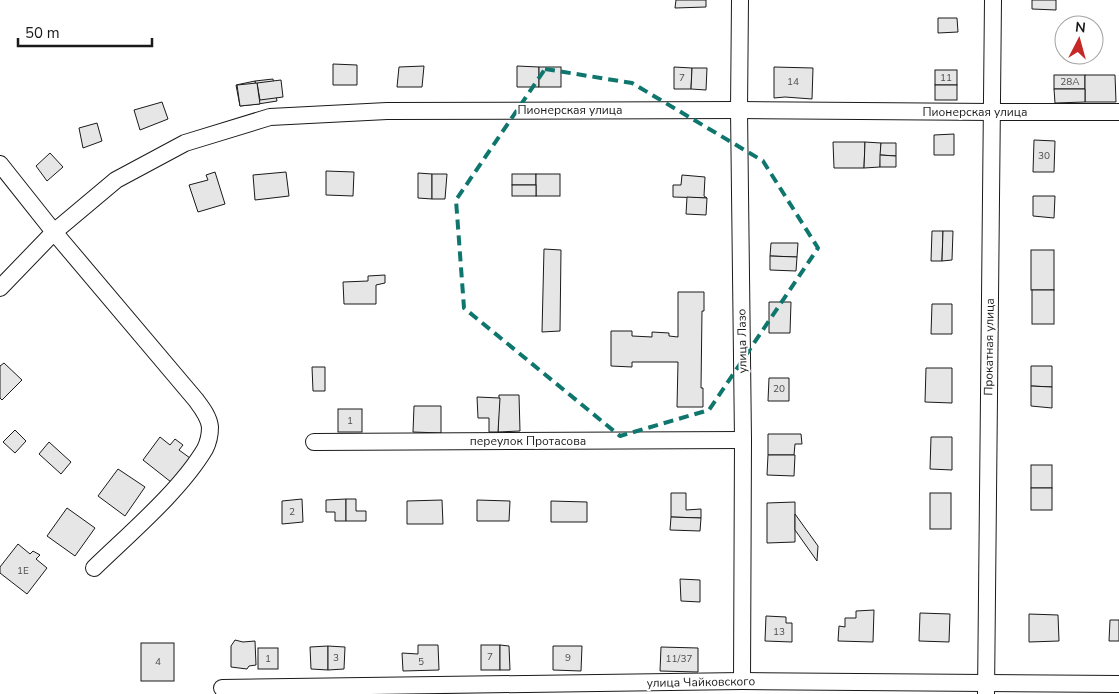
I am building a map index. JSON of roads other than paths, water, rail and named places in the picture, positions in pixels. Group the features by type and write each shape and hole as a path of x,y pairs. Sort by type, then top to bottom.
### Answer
{"street":[{"name":"улица Лазо","path":"740,0 738,110 743,440 742,681"},
{"name":"Прокатная улица","path":"986,689 993,0"},
{"name":"Пионерская улица","path":"0,288 54,232 116,180 185,143 270,117 387,111 1119,112"},
{"path":"0,164 54,232 196,400 206,413 210,426 206,448 185,476 94,568"},
{"name":"переулок Протасова","path":"314,442 743,440"},
{"name":"улица Чайковского","path":"222,688 742,681 986,689 1119,684"}]}
